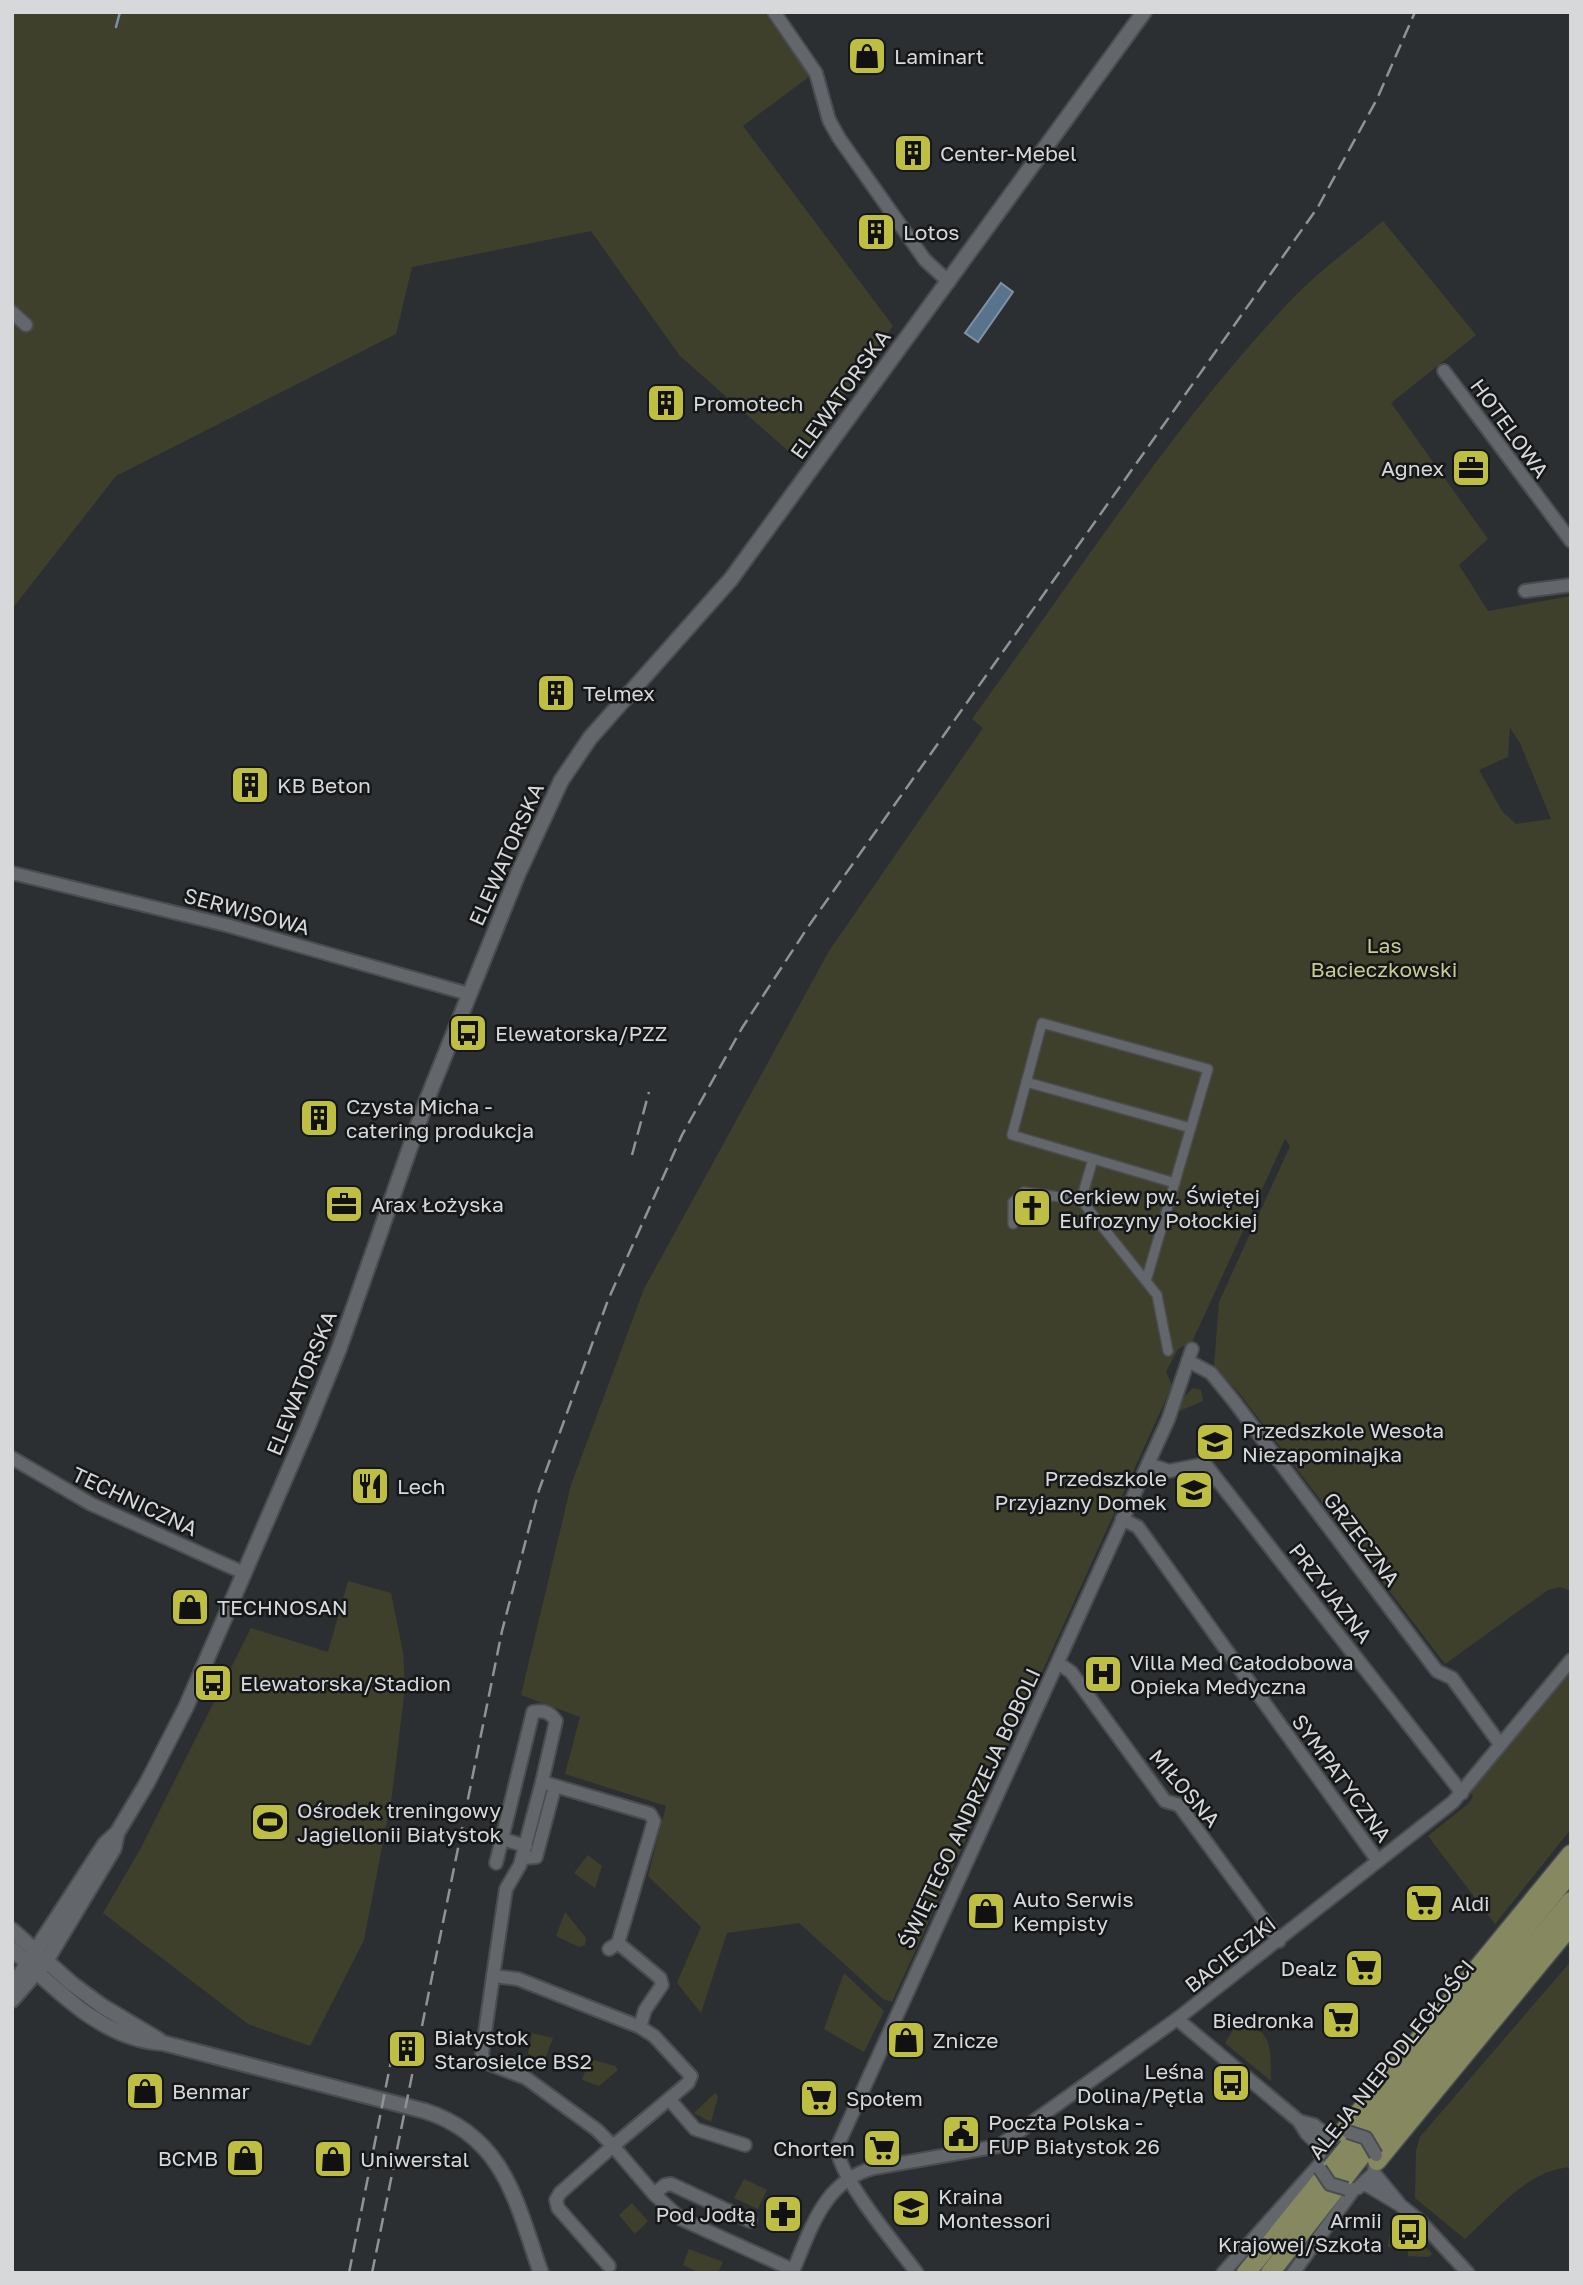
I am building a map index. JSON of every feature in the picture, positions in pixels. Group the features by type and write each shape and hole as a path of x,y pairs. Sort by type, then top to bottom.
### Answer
{"main road":[{"path":"1336,2137 1571,1854"},
{"name":"ALEJA NIEPODLEGŁOŚCI","path":"1246,2273 1571,1872"},
{"name":"ALEJA NIEPODLEGŁOŚCI","path":"1270,2273 1387,2123 1571,1901"},
{"path":"1376,2163 1571,1925"}],"street":[{"path":"774,12 816,73 830,120 839,138 925,260 948,282"},
{"name":"ELEWATORSKA","path":"37,1962 114,1848 117,1833 181,1718 330,1374 409,1148 540,821 585,745 731,579 1144,12"},
{"path":"12,312 26,325"},
{"name":"HOTELOWA","path":"1444,371 1571,541"},
{"path":"1525,591 1571,585"},
{"name":"SERWISOWA","path":"12,873 226,925 469,994"},
{"path":"1146,1281 1175,1183 1208,1069 1042,1023 1012,1135 1175,1183"},
{"path":"1026,1082 1191,1128"},
{"path":"1081,1200 1093,1159"},
{"path":"1013,1224 1013,1202 1024,1192 1081,1200 1157,1296 1168,1351"},
{"name":"ŚWIĘTEGO ANDRZEJA BOBOLI","path":"917,2273 849,2179 838,2155 840,2138 1178,1397 1190,1355"},
{"name":"GRZECZNA","path":"1190,1355 1211,1373 1233,1400 1437,1671 1452,1678 1500,1744"},
{"name":"TECHNICZNA","path":"12,1458 91,1504 244,1573"},
{"name":"PRZYJAZNA","path":"1148,1464 1169,1471 1205,1464 1214,1473 1462,1793"},
{"name":"SYMPATYCZNA","path":"1122,1520 1138,1527 1378,1861"},
{"name":"BACIECZKI","path":"849,2179 874,2168 989,2151 1177,2019 1279,1941 1462,1793 1571,1660"},
{"name":"MIŁOSNA","path":"1058,1663 1071,1672 1165,1801 1179,1805 1279,1941"},
{"path":"496,1863 533,1713 541,1710 552,1714 556,1721 548,1784 525,1852 506,1889 482,2054 484,2062 527,2078 597,2130 654,2194 681,2219 793,2272 822,2204 832,2191 849,2179"},
{"path":"548,1784 650,1814 654,1821 614,1946 660,1978 662,1985 645,2010 640,2028"},
{"path":"502,1839 525,1852"},
{"path":"12,1930 37,1962"},
{"path":"12,1949 37,1962 102,2006 141,2026 163,2043 425,2111 458,2125 487,2149 505,2174 541,2273"},
{"path":"12,1987 37,1962"},
{"path":"12,2000 37,1962"},
{"path":"493,1976 518,1979 640,2028 654,2036 691,2077 688,2083 560,2193 556,2200 558,2207 610,2266"},
{"path":"1177,2019 1299,2121 1336,2137 1366,2138 1376,2163 1400,2205 1439,2239 1468,2273"},
{"path":"669,2099 695,2129 745,2145"},
{"path":"1223,2273 1320,2167 1336,2137"},
{"path":"1293,2273 1355,2187 1376,2163"},
{"path":"1320,2167 1330,2183 1355,2187 1400,2205"},
{"path":"654,2194 665,2185 671,2184 750,2221"}],"green space":[{"path":"12,12 764,12 810,76 743,126 893,326 845,393 832,421 802,463 680,356 591,231 412,267 396,334 116,476 12,609"},
{"name":"Las Bacieczkowski","path":"1383,221 1476,335 1391,403 1488,539 1459,565 1488,611 1571,596 1571,1591 1560,1587 1548,1590 1445,1664 1240,1394 1214,1366 1219,1302 1290,1146 1285,1139 1192,1342 1178,1349 1166,1372 1172,1386 892,2002 883,1999 799,1923 727,1933 701,2013 677,1983 701,1927 648,1876 666,1806 565,1774 580,1717 521,1695 571,1485 644,1289 829,951 983,728 972,719 1167,448 1250,345 1304,287","holes":["1510,728 1520,743 1551,819 1516,824 1502,811 1479,770 1508,757"]},
{"path":"1193,1388 1201,1390 1203,1401 1177,1412 1183,1398"},
{"name":"Ośrodek treningowy Jagiellonii Białystok","path":"348,1581 391,1593 403,1652 405,1688 392,1795 364,1940 310,2046 248,2024 103,1913 141,1848 251,1628 328,1652"},
{"path":"1571,1671 1571,1829 1495,1924 1428,1836 1468,1804 1473,1797 1470,1792"},
{"path":"588,1855 602,1866 595,1888 574,1873"},
{"path":"565,1912 586,1938 585,1945 579,1947 556,1936"},
{"path":"1571,1961 1571,2167 1555,2170 1526,2184 1465,2239 1415,2198 1416,2151 1420,2137"},
{"path":"844,1973 884,2011 864,2052 824,2029"},
{"path":"1247,2026 1262,2033 1267,2040 1271,2081 1225,2043 1235,2027"},
{"path":"532,2033 553,2038 544,2061 528,2054"},
{"path":"590,2059 615,2066 618,2070 599,2086 582,2080"},
{"path":"715,2093 718,2097 711,2122 694,2113"},
{"path":"744,2179 767,2190 758,2209 734,2198"},
{"path":"632,2203 648,2221 635,2234 619,2215"},
{"path":"1400,2224 1433,2254 1428,2257 1408,2256 1408,2249 1388,2247 1389,2237"},
{"path":"689,2249 723,2262 718,2273 700,2273 683,2265"}],"water":[{"path":"1001,283 1013,292 978,342 965,333"}],"waterway":[{"path":"116,27 120,12"}],"railway":[{"path":"372,2273 502,1631 539,1490 608,1300 682,1135 742,1028 808,927 1318,207 1377,99 1415,12"},
{"path":"632,1155 649,1092"},
{"path":"349,2273 392,2056"}],"place":[{"name":"Laminart","path":"867,56"},
{"name":"Center-Mebel","path":"913,153"},
{"name":"Lotos","path":"876,232"},
{"name":"Promotech","path":"666,403"},
{"name":"Agnex","path":"1471,468"},
{"name":"Telmex","path":"556,693"},
{"name":"KB Beton","path":"250,785"},
{"name":"Elewatorska/PZZ","path":"468,1033"},
{"name":"Czysta Micha - catering produkcja","path":"319,1118"},
{"name":"Arax Łożyska","path":"344,1204"},
{"name":"Cerkiew pw. Świętej Eufrozyny Połockiej","path":"1032,1208"},
{"name":"Przedszkole Wesoła Niezapominajka","path":"1215,1442"},
{"name":"Lech","path":"370,1486"},
{"name":"Przedszkole Przyjazny Domek","path":"1194,1490"},
{"name":"TECHNOSAN","path":"190,1607"},
{"name":"Villa Med Całodobowa Opieka Medyczna","path":"1103,1674"},
{"name":"Elewatorska/Stadion","path":"213,1683"},
{"name":"Ośrodek treningowy Jagiellonii Białystok","path":"270,1822"},
{"name":"Aldi","path":"1424,1903"},
{"name":"Auto Serwis Kempisty","path":"986,1911"},
{"name":"Dealz","path":"1364,1968"},
{"name":"Biedronka","path":"1341,2020"},
{"name":"Znicze","path":"906,2040"},
{"name":"Białystok Starosielce BS2","path":"407,2049"},
{"name":"Leśna Dolina/Pętla","path":"1231,2083"},
{"name":"Benmar","path":"145,2091"},
{"name":"Społem","path":"819,2098"},
{"name":"Poczta Polska - FUP Białystok 26","path":"961,2134"},
{"name":"Chorten","path":"882,2148"},
{"name":"BCMB","path":"245,2158"},
{"name":"Uniwerstal","path":"333,2159"},
{"name":"Kraina Montessori","path":"911,2208"},
{"name":"Pod Jodłą","path":"783,2214"},
{"name":"Armii Krajowej/Szkoła","path":"1409,2232"}]}
